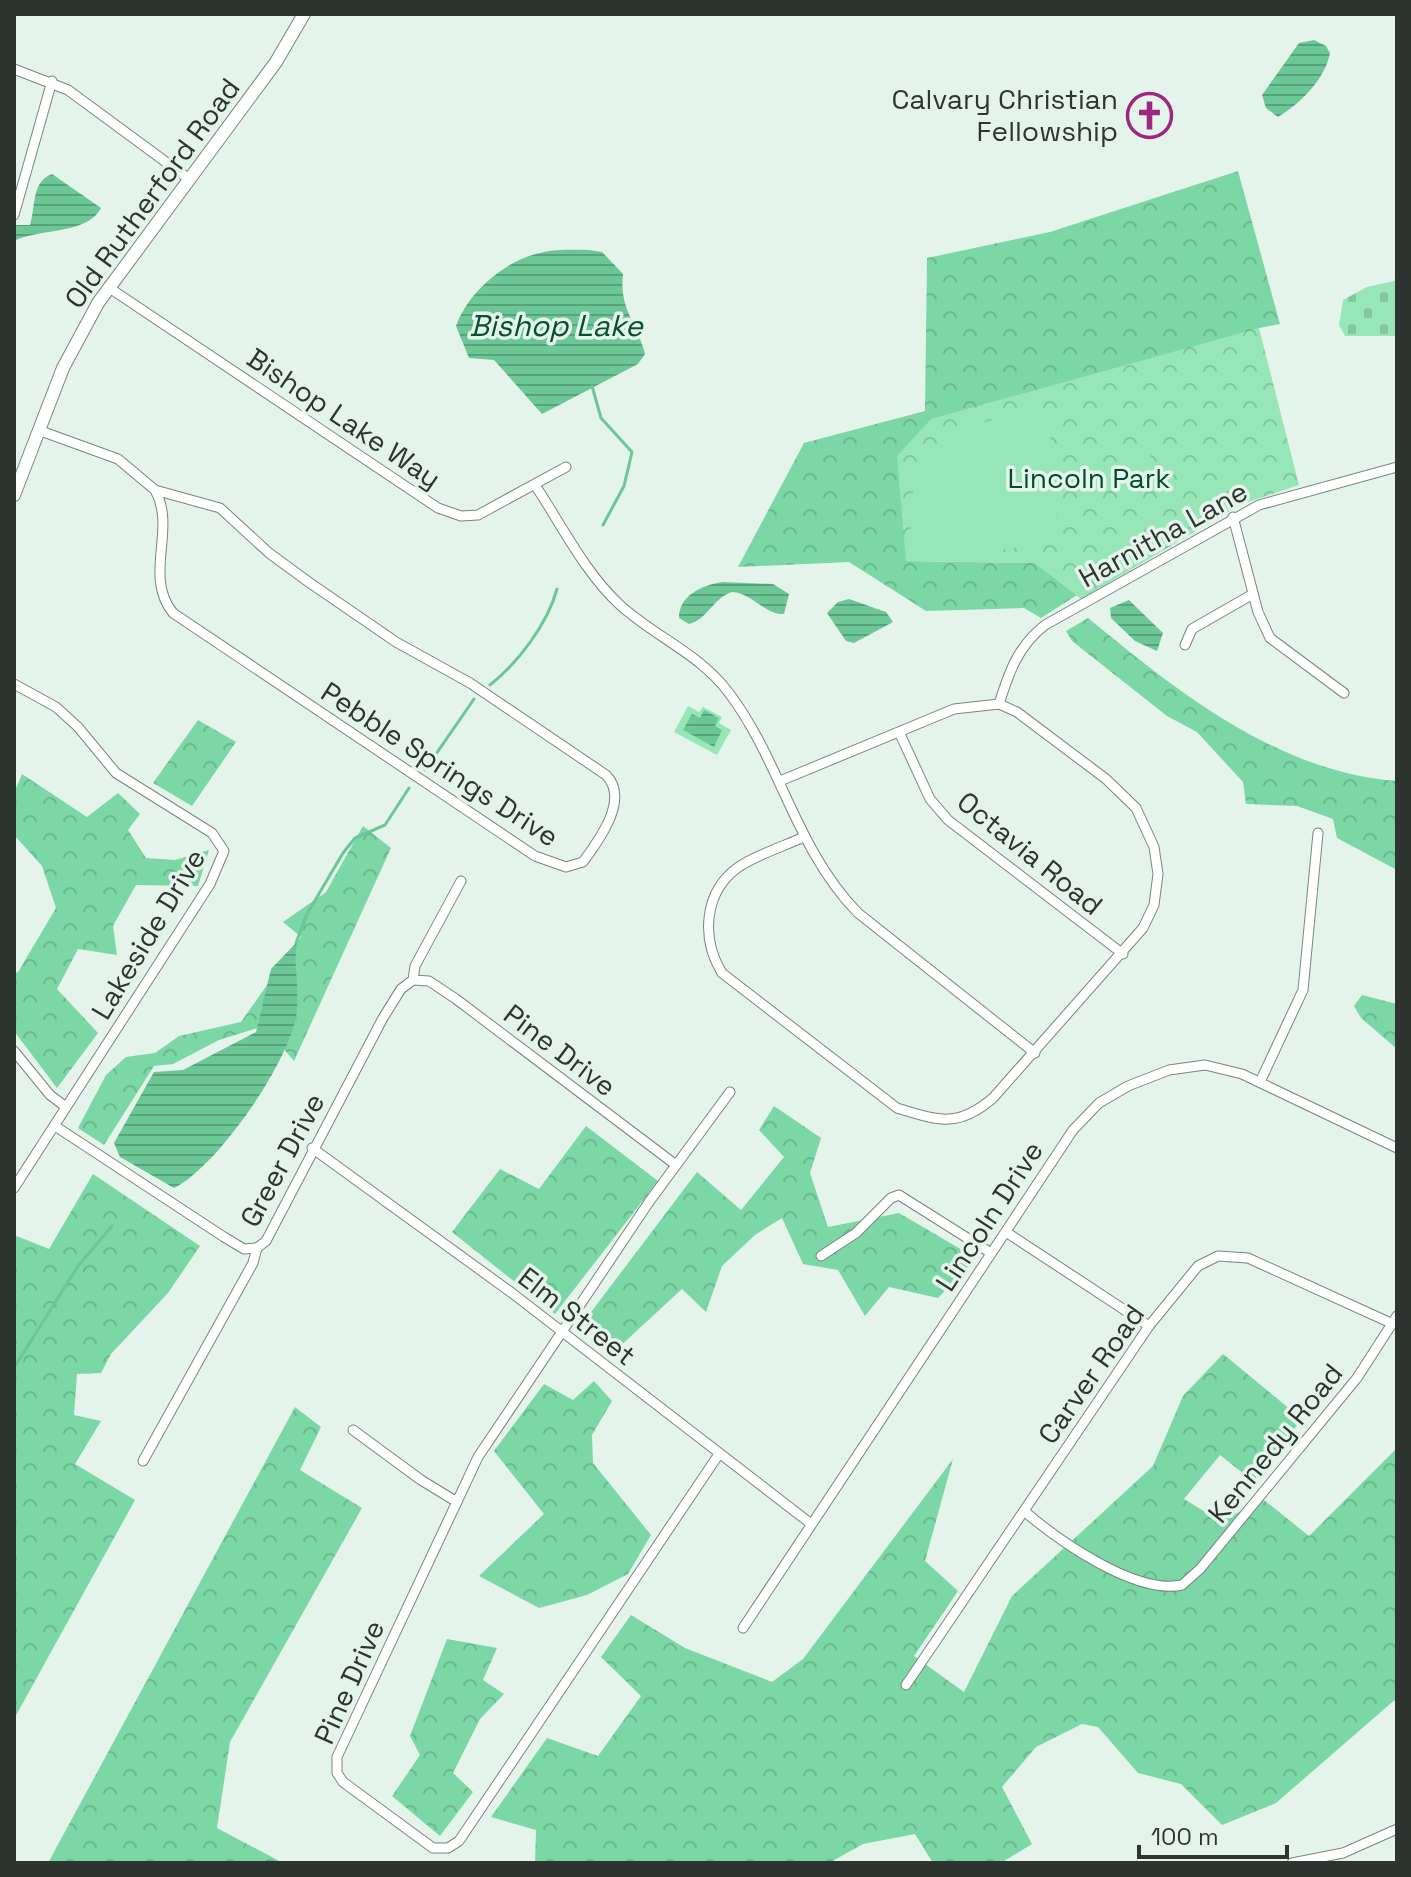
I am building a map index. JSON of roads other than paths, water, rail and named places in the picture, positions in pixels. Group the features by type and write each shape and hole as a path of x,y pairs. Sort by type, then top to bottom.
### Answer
{"street":[{"name":"Old Rutherford Road","path":"14,495 63,368 108,287 276,62 304,14"},
{"path":"14,69 52,81 189,179"},
{"path":"14,215 52,81"},
{"name":"Bishop Lake Way","path":"108,287 438,508 461,516 478,515 566,467"},
{"name":"Pebble Springs Drive","path":"38,430 118,459 155,490 212,505 227,513 269,553 310,583 396,642 470,683 606,775 615,786 615,804 583,862 566,867 535,856 183,622 169,608 161,591 159,567 163,513 155,490"},
{"name":"Harnitha Lane","path":"999,704 1012,665 1033,634 1233,517 1287,495 1397,467"},
{"path":"535,485 606,590 633,616 699,659 745,715 819,866 858,913 1035,1053"},
{"path":"1233,517 1253,594 1270,638 1344,693"},
{"path":"1185,645 1192,629 1253,594"},
{"name":"Lakeside Drive","path":"14,684 56,707 116,773 212,833 224,851 210,884 14,1188"},
{"path":"780,781 900,734 954,709 999,704 1017,712 1106,779 1136,808 1154,847 1158,874 1154,905 1143,928 1123,954 1035,1053 974,1113 950,1121 897,1108 722,973 712,957 707,932 709,909 723,886 739,867 804,837"},
{"name":"Octavia Road","path":"900,734 930,799 948,820 1123,954"},
{"path":"1260,1082 1303,990 1318,833"},
{"name":"Greer Drive","path":"143,1461 253,1263 257,1248 266,1241 312,1148 383,1018 401,989 413,980 415,966 461,881"},
{"name":"Pine Drive","path":"413,980 429,981 456,999 676,1165"},
{"path":"14,1051 50,1095 66,1107"},
{"name":"Lincoln Drive","path":"743,1628 1073,1130 1110,1095 1184,1066 1215,1066 1260,1082 1397,1148"},
{"name":"Pine Drive","path":"719,1454 459,1841 438,1849 343,1782 336,1762 489,1439 676,1165 730,1092"},
{"path":"55,1126 224,1237 244,1249 257,1248"},
{"name":"Elm Street","path":"312,1148 383,1197 810,1523"},
{"path":"821,1256 856,1233 891,1198 899,1195 991,1253"},
{"path":"1006,1232 1149,1326"},
{"name":"Carver Road","path":"906,1685 1149,1326 1198,1266 1218,1256 1235,1255 1254,1260 1395,1320"},
{"name":"Kennedy Road","path":"1024,1511 1057,1536 1120,1573 1147,1583 1175,1586 1189,1581 1357,1378 1395,1320"},
{"path":"353,1430 421,1480 457,1502"},
{"path":"1292,1863 1353,1849 1397,1829"}],"water":[{"path":"1314,40 1326,46 1330,53 1323,72 1295,105 1278,117 1266,108 1262,95 1299,43"},
{"path":"52,174 101,208 85,223 14,241 14,225 30,225 37,189"},
{"name":"Bishop Lake","path":"549,251 602,252 623,274 626,307 645,354 638,364 542,414 494,360 469,358 456,326 479,289 516,262"},
{"path":"722,582 773,584 789,594 784,614 732,592 695,622 689,624 679,618 683,603 693,592"},
{"path":"849,599 886,612 893,622 854,643 846,641 827,613 838,602"},
{"path":"1129,600 1163,633 1157,651 1135,641 1111,618 1110,608"},
{"path":"704,710 719,718 715,726 722,730 714,747 683,730 692,714 700,718"},
{"path":"296,943 297,1008 290,1037 265,1087 229,1137 191,1177 174,1188 120,1157 114,1143 154,1072 183,1070 256,1032 271,969"}],"waterway":[{"path":"592,386 601,418 632,452 624,486 603,525"},
{"path":"490,685 531,642 547,615 557,589"},
{"path":"425,770 474,699"},
{"path":"296,943 307,914 343,853 355,838 385,825 409,788"},
{"path":"14,1368 78,1266 112,1226"}],"place":[{"name":"Calvary Christian Fellowship","path":"1149,115"}],"park label":[{"name":"Lincoln Park","path":"1089,478"}]}
